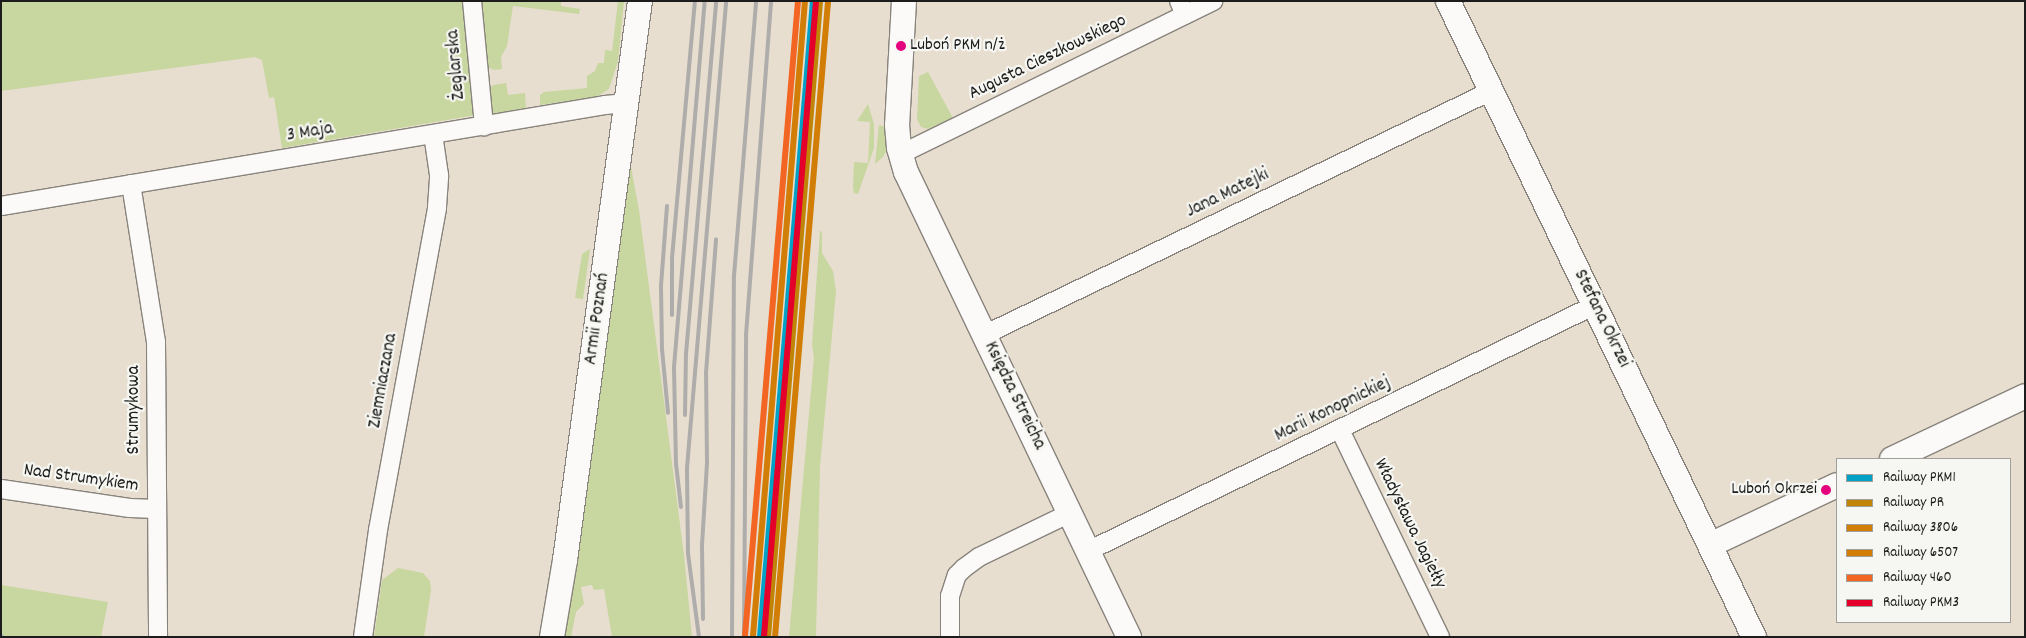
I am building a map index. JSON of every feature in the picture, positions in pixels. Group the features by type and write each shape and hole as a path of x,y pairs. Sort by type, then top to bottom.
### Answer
{"street":[{"name":"Żeglarska","path":"472,1 484,126"},
{"name":"Armii Poznań","path":"552,637 565,560 640,1"},
{"name":"Księdza Streicha","path":"904,1 898,111 901,154 911,183 1129,637"},
{"name":"Augusta Cieszkowskiego","path":"901,154 1182,8 1214,1"},
{"name":"Stefana Okrzei","path":"1448,1 1754,637"},
{"name":"Jana Matejki","path":"984,335 1491,91"},
{"name":"3 Maja","path":"1,206 627,103"},
{"name":"Ziemniaczana","path":"363,637 378,530 439,197 439,175 433,134"},
{"name":"Strumykowa","path":"131,184 156,341 158,637"},
{"name":"Marii Konopnickiej","path":"1088,551 1595,305"},
{"path":"1894,458 2025,396"},
{"name":"Władysława Jagiełły","path":"1340,430 1440,637"},
{"path":"1710,545 1836,485"},
{"name":"Nad Strumykiem","path":"1,489 130,508 156,509"},
{"path":"950,637 950,596 957,575 979,557 1070,513"}],"green space":[{"path":"1,1 465,1 476,115 282,148 274,97 269,98 262,60 255,57 1,91"},
{"path":"481,1 561,1 561,6 580,9 579,14 513,6 507,46 501,57 502,69 494,70 486,66"},
{"path":"618,1 624,1 618,61 609,89 596,97 540,105 540,95 544,92 587,88 587,76 595,71 598,63 604,63 605,50 612,51"},
{"path":"928,72 953,118 928,129 921,127 917,119 919,76"},
{"path":"506,83 508,95 525,93 526,108 491,114 488,91 493,85"},
{"path":"868,104 874,124 874,148 858,194 854,193 853,188 854,162 868,163 870,122 857,121"},
{"path":"879,125 889,128 888,147 883,157 875,164"},
{"path":"629,156 639,210 684,555 692,637 612,637 604,589 594,590 592,585 581,587 584,604 576,612 571,637 562,637 575,575"},
{"path":"820,231 822,232 822,253 833,271 836,291 820,467 816,637 789,637 814,357 812,345"},
{"path":"590,249 583,299 575,298 582,254"},
{"path":"398,568 423,573 430,581 431,590 424,637 374,637 382,580"},
{"path":"1,585 108,602 101,637 1,637"}],"railway":[{"path":"672,315 672,258 695,1"},
{"path":"681,507 676,464 674,367 705,1"},
{"path":"685,415 686,354 716,1"},
{"path":"699,637 688,554 687,468 726,1"},
{"path":"732,637 734,276 756,1"},
{"path":"744,637 746,335 771,1"},
{"path":"667,206 661,286 662,349 668,413"},
{"path":"703,619 702,545 707,463 706,373 716,239"}],"rail line":[{"name":"460","path":"745,636 798,1"},
{"name":"3806","path":"753,636 805,1"},
{"name":"PKM1","path":"760,637 813,1"},
{"name":"PKM3","path":"764,636 816,1"},
{"name":"PR","path":"768,637 820,2"},
{"name":"6507","path":"775,637 828,2"}],"place":[{"name":"Luboń PKM n/ż","path":"901,46"},
{"name":"Luboń Okrzei","path":"1826,490"}]}
